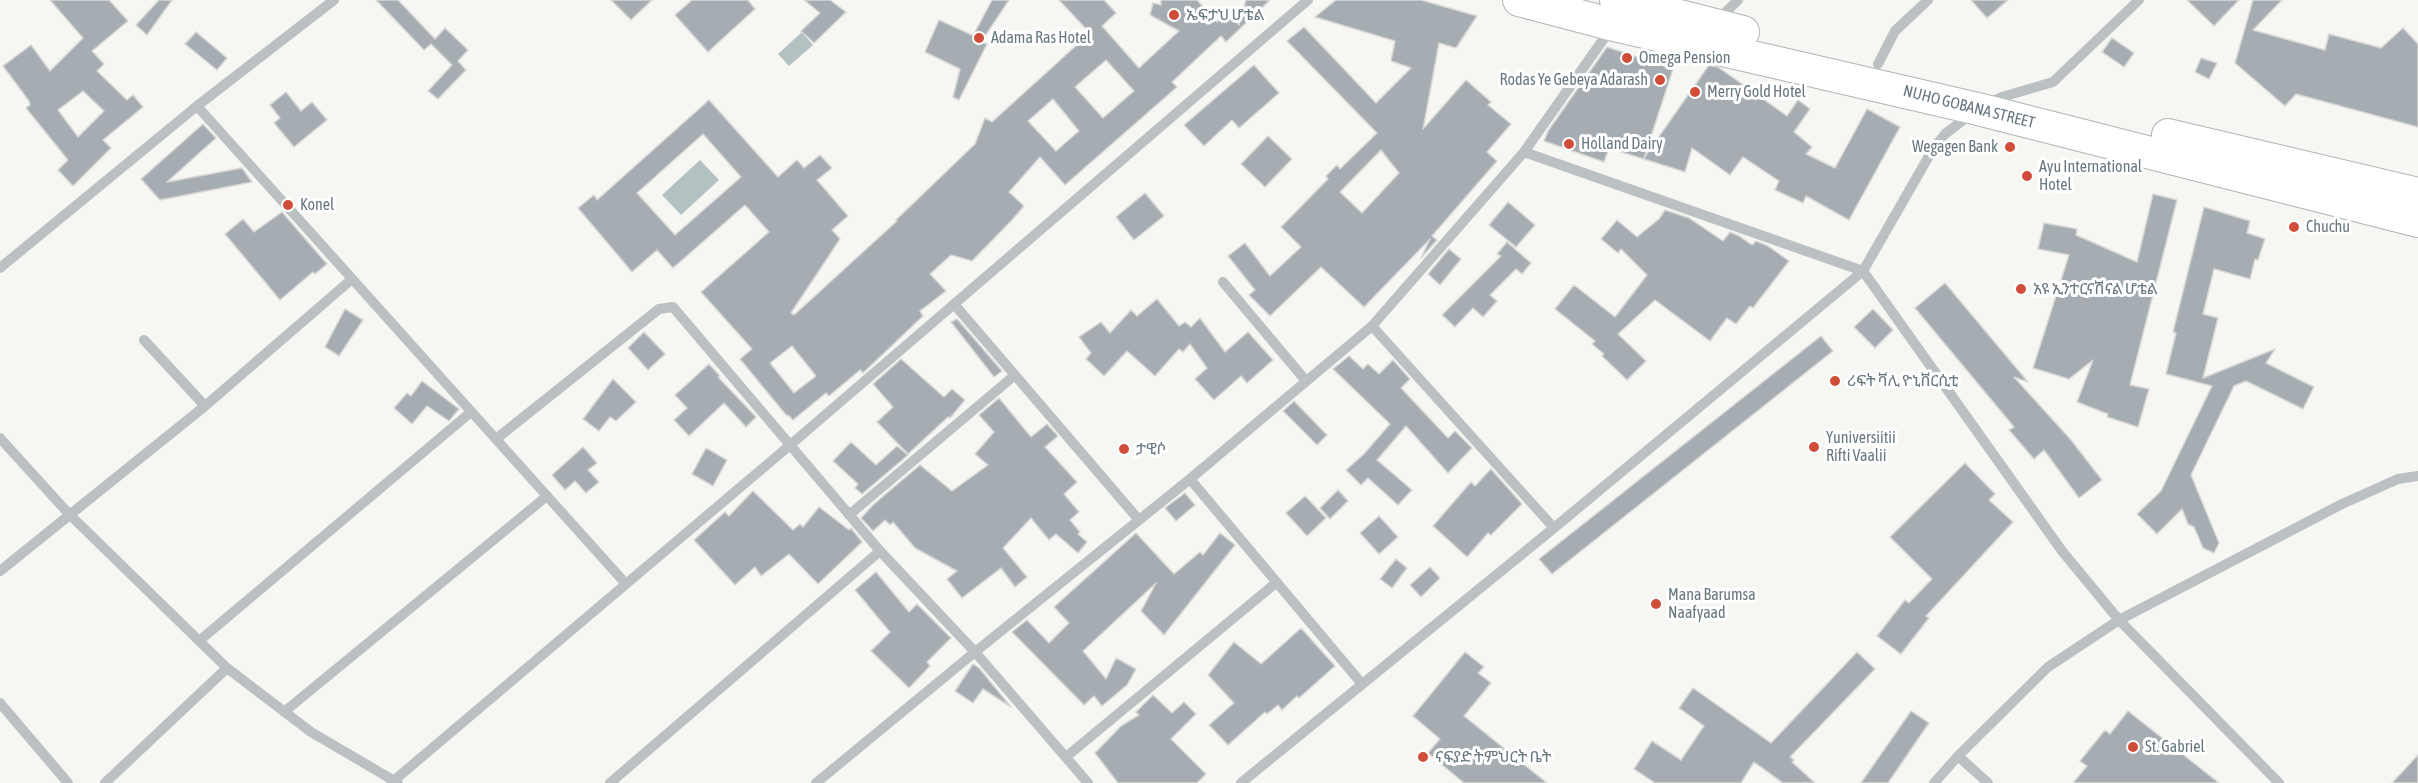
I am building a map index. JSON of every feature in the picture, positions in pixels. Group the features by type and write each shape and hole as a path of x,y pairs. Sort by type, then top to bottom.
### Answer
{"main road":[{"name":"NUHO GOBANA STREET","path":"1518,0 1615,12 1990,103 2416,211"},
{"name":"NUHO GOBANA STREET","path":"1703,34 1878,64 1990,103"}],"street":[{"path":"0,268 197,106 334,0"},
{"path":"0,438 69,514 228,668 311,732 394,782 1308,0"},
{"path":"1703,34 1738,0"},
{"path":"1878,64 1895,31 1928,0"},
{"path":"1241,783 1554,528 1863,271 1933,149 1945,134 1990,103 2053,82 2139,0"},
{"path":"816,783 975,651 1190,479 1372,326 1524,152 1615,12"},
{"path":"197,106 626,584"},
{"path":"1524,152 1863,271 2062,551 2119,620 2279,783"},
{"path":"0,571 205,406 352,279"},
{"path":"1223,282 1306,381"},
{"path":"954,304 1140,520"},
{"path":"496,439 659,309 673,307 880,551 975,651 1088,783"},
{"path":"1372,326 1554,528"},
{"path":"144,340 205,406"},
{"path":"849,515 1015,375"},
{"path":"199,641 471,412"},
{"path":"1934,783 1958,756 2048,667 2119,620 2342,504 2398,479 2418,476"},
{"path":"1190,479 1362,684"},
{"path":"284,712 547,496"},
{"path":"610,783 880,551"},
{"path":"1066,756 1277,582"},
{"path":"105,783 228,668"},
{"path":"0,703 68,783"},
{"path":"1958,756 1988,783"}],"shaded area":[{"path":"802,32 813,45 789,66 778,54"},
{"path":"700,160 719,180 681,215 662,195"}],"building":[{"path":"50,0 109,0 128,21 92,51 104,64 97,71 127,100 133,95 143,107 103,140 111,148 73,186 58,170 68,160 26,108 30,105 29,101 3,66 31,45 50,71 83,38","holes":["83,91 104,111 78,137 58,110"]},
{"path":"159,0 172,0 147,35 136,25"},
{"path":"376,0 398,0 435,39 445,28 468,50 458,61 466,70 438,99 428,91 452,65 431,44 424,50"},
{"path":"611,0 652,0 631,20"},
{"path":"692,0 748,0 755,9 708,52 675,15"},
{"path":"804,0 830,0 846,12 814,43 801,31 820,13"},
{"path":"992,0 1009,0 983,39 974,34"},
{"path":"1059,0 1104,0 1116,13 1102,26 1139,68 1179,31 1150,15 1153,3 1161,5 1161,0 1197,0 1217,22 1228,12 1239,25 1246,0 1270,0 1226,42 1221,36 1172,82 1177,87 1065,185 1040,157 1009,192 1024,206 1011,221 972,261 951,255 930,274 946,291 920,311 923,316 863,373 860,370 829,396 826,393 793,420 787,416 740,359 752,349 701,292 769,232 745,205 673,268 657,250 632,272 578,208 594,195 597,200 709,100 778,177 797,160 804,168 820,155 832,168 817,180 848,216 832,230 840,239 791,313 794,315 897,221 975,144 985,118 992,122 1090,33","holes":["1106,60 1134,91 1103,118 1075,87","1053,99 1079,131 1056,151 1028,121","703,134 741,177 675,235 637,193","792,346 816,376 794,393 770,363"]},
{"path":"1336,0 1421,0 1477,16 1456,48 1439,43 1423,129 1466,80 1491,102 1488,105 1511,124 1487,152 1497,161 1432,236 1437,240 1421,258 1430,239 1364,307 1321,267 1270,316 1249,295 1255,290 1228,256 1245,243 1270,276 1301,247 1281,227 1328,179 1326,176 1337,165 1340,169 1377,133 1287,41 1304,27 1376,103 1411,68 1391,61 1395,41 1315,17","holes":["1381,150 1399,173 1362,213 1340,192"]},
{"path":"1971,0 2008,0 1987,18"},
{"path":"2187,0 2239,0 2214,26"},
{"path":"2253,0 2282,0 2253,30 2325,50 2329,34 2381,48 2403,28 2418,44 2418,127 2296,94 2285,106 2235,63"},
{"path":"939,20 987,44 959,100 953,97 960,69 925,52"},
{"path":"196,32 227,58 217,70 185,44"},
{"path":"2112,38 2134,53 2124,67 2102,52"},
{"path":"1607,47 1673,69 1644,158 1709,65 1718,67 1787,116 1798,100 1810,109 1794,132 1812,147 1806,154 1835,168 1867,109 1900,127 1849,220 1806,196 1803,203 1775,190 1779,181 1743,157 1730,175 1692,148 1685,172 1609,148 1604,162 1544,141 1548,131"},
{"path":"2201,58 2217,63 2209,79 2195,72"},
{"path":"1254,65 1279,93 1239,128 1232,120 1204,146 1184,125"},
{"path":"286,92 301,111 312,102 327,120 294,147 274,123 280,118 270,105"},
{"path":"203,124 216,138 167,182 242,168 252,182 160,200 141,179"},
{"path":"1268,136 1292,159 1265,187 1241,164"},
{"path":"1145,193 1164,216 1134,240 1116,217"},
{"path":"2153,194 2177,200 2130,385 2149,389 2138,427 2107,417 2108,414 2077,402 2093,360 2069,379 2033,368 2069,255 2038,249 2044,223 2077,229 2076,235 2137,262"},
{"path":"1508,202 1535,225 1516,247 1489,225"},
{"path":"2204,207 2250,221 2247,233 2265,239 2258,260 2255,259 2250,279 2214,269 2203,314 2218,318 2203,378 2275,349 2266,363 2314,387 2303,409 2246,381 2234,386 2191,475 2219,543 2214,553 2203,548 2194,527 2188,524 2182,509 2157,534 2137,514 2161,491 2212,386 2166,374 2176,333 2173,332"},
{"path":"1665,210 1689,218 1723,241 1730,232 1752,245 1756,241 1768,246 1789,261 1753,308 1750,306 1736,324 1727,318 1710,341 1655,300 1618,334 1646,361 1627,380 1592,344 1595,341 1555,309 1574,285 1615,317 1647,275 1621,249 1618,253 1601,239 1617,220 1637,237 1659,219"},
{"path":"282,212 327,264 315,274 313,272 280,300 225,234 243,219 254,232"},
{"path":"1507,242 1531,263 1522,274 1516,269 1490,295 1497,301 1483,317 1473,308 1455,327 1442,315 1501,256 1497,254"},
{"path":"1449,249 1461,259 1440,285 1428,274"},
{"path":"1945,283 2028,382 2014,377 2071,440 2102,480 2079,498 2044,450 2034,459 2009,430 2014,427 1915,308"},
{"path":"1157,299 1179,326 1185,322 1191,327 1200,318 1225,352 1248,332 1273,360 1247,383 1241,376 1214,400 1195,379 1207,368 1190,344 1183,352 1179,349 1155,376 1127,351 1104,376 1086,359 1091,353 1079,337 1101,322 1110,333 1131,310 1137,316"},
{"path":"345,309 363,320 339,356 325,347"},
{"path":"1873,309 1893,330 1875,348 1854,327"},
{"path":"957,319 1002,371 994,377 951,322"},
{"path":"644,332 665,354 648,370 628,348"},
{"path":"1821,336 1833,351 1552,574 1539,559"},
{"path":"1349,356 1363,369 1368,364 1379,374 1393,360 1410,379 1401,388 1448,438 1455,431 1472,448 1448,473 1406,426 1377,460 1412,490 1398,505 1368,478 1361,485 1346,470 1364,454 1390,424 1333,369"},
{"path":"901,359 944,397 952,389 965,400 950,418 948,417 908,454 877,422 893,407 873,384"},
{"path":"709,364 720,376 718,377 756,417 746,427 724,403 689,436 674,420 687,408 675,395"},
{"path":"613,379 636,402 616,421 610,417 599,431 583,419"},
{"path":"422,381 459,409 449,421 427,406 412,424 394,408 407,393 411,396"},
{"path":"999,398 1031,437 1047,424 1058,436 1045,447 1077,482 1064,494 1079,512 1070,520 1080,532 1078,534 1087,542 1078,553 1056,534 1049,540 1031,518 1003,548 1027,577 1015,587 1001,568 962,598 947,579 957,571 915,548 893,522 890,525 885,520 873,531 861,518 920,465 952,491 988,465 975,454 994,432 979,415"},
{"path":"1294,401 1327,435 1317,445 1283,411"},
{"path":"851,442 876,465 897,446 908,455 862,494 855,488 858,484 833,461"},
{"path":"583,447 597,463 588,470 599,482 586,493 575,481 565,490 552,475"},
{"path":"706,448 727,460 713,486 692,474"},
{"path":"1965,463 1995,494 1989,500 2013,522 1926,616 1929,618 1901,654 1877,636 1905,600 1909,603 1932,579 1890,537"},
{"path":"1491,469 1522,504 1491,535 1488,533 1467,557 1433,526 1471,482 1475,486"},
{"path":"1338,490 1348,501 1330,519 1320,508"},
{"path":"753,491 793,530 800,524 803,527 819,507 849,530 851,528 862,542 818,584 789,554 761,576 755,567 735,585 694,540 725,512 729,516"},
{"path":"1185,493 1195,505 1176,521 1165,508"},
{"path":"1305,496 1326,518 1307,536 1286,513"},
{"path":"1379,516 1398,537 1379,554 1360,533"},
{"path":"1136,533 1174,574 1200,552 1203,555 1220,533 1235,545 1164,635 1141,611 1156,583 1083,651 1106,679 1116,658 1136,669 1127,685 1102,706 1094,696 1084,705 1012,632 1027,620 1049,643 1069,623 1054,607"},
{"path":"1396,559 1407,568 1392,588 1380,579"},
{"path":"1430,567 1440,578 1421,597 1410,585"},
{"path":"876,572 909,612 917,604 951,638 927,662 930,666 909,688 871,651 890,632 855,590"},
{"path":"1301,628 1335,666 1282,710 1278,705 1267,714 1265,712 1228,745 1209,725 1234,703 1208,675 1234,642 1261,664"},
{"path":"1465,652 1484,667 1478,673 1491,683 1464,716 1547,783 1464,783 1428,753 1440,739 1413,716"},
{"path":"1857,652 1875,669 1790,757 1794,760 1792,762 1815,783 1783,783 1754,762 1741,783 1655,783 1634,769 1652,741 1681,760 1704,726 1679,708 1693,688 1771,743"},
{"path":"973,664 979,668 1011,707 983,689 973,703 955,691"},
{"path":"1153,695 1172,713 1184,702 1196,714 1171,739 1206,774 1197,783 1118,783 1095,753 1121,726 1139,715 1136,712"},
{"path":"1911,711 1929,723 1888,783 1861,783"},
{"name":"St. Gabriel","path":"2128,711 2219,783 2073,783 2087,766 2080,761 2105,730 2110,734"},
{"path":"2418,755 2418,783 2392,783"}],"place":[{"name":"ኤፍታህ ሆቴል","path":"1174,15"},
{"name":"Adama Ras Hotel","path":"979,38"},
{"name":"Omega Pension","path":"1627,58"},
{"name":"Rodas Ye Gebeya Adarash","path":"1660,80"},
{"name":"Merry Gold Hotel","path":"1695,92"},
{"name":"Holland Dairy","path":"1569,144"},
{"name":"Wegagen Bank","path":"2010,147"},
{"name":"Ayu International Hotel","path":"2027,176"},
{"name":"Konel","path":"288,205"},
{"name":"Chuchu","path":"2294,227"},
{"name":"አዩ ኢንተርናሽናል ሆቴል","path":"2021,289"},
{"name":"ሪፍት ቫሊ ዮኒቨርሲቲ","path":"1835,381"},
{"name":"Yuniversiitii Rifti Vaalii","path":"1814,447"},
{"name":"ታዊሶ","path":"1124,449"},
{"name":"Mana Barumsa Naafyaad","path":"1656,604"},
{"name":"St. Gabriel","path":"2133,747"},
{"name":"ናፍያድ ትምህርት ቤት","path":"1423,757"}]}
